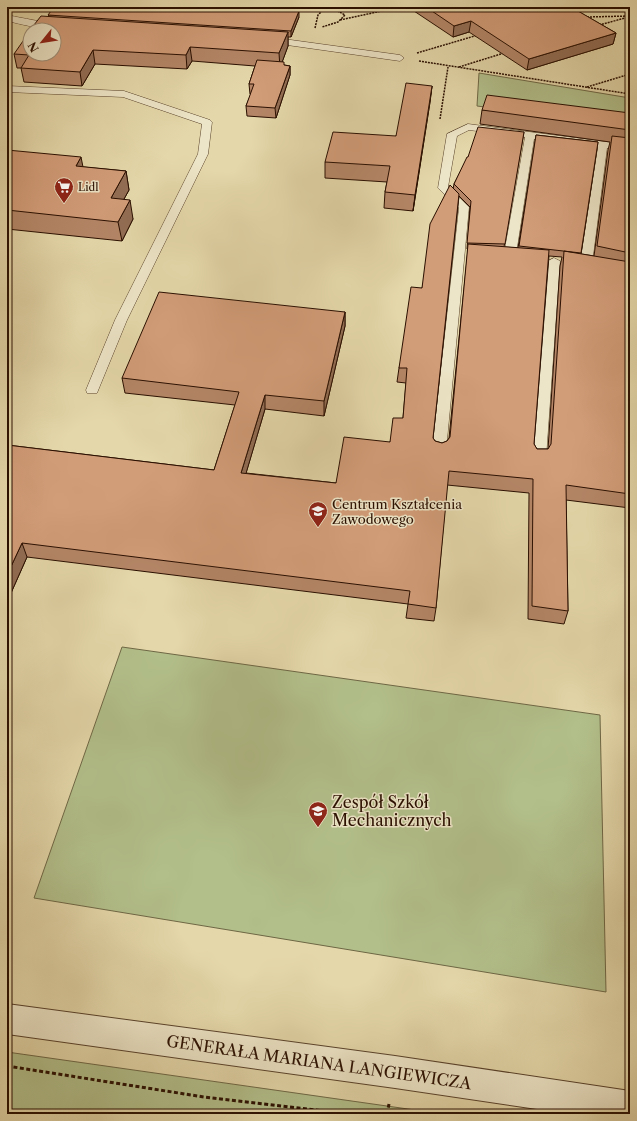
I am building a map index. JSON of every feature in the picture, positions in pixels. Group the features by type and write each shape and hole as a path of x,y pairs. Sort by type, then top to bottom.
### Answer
{"street":[{"name":"GENERAŁA MARIANA LANGIEWICZA","path":"7,1019 394,1072 630,1107"}],"lane":[{"path":"7,18 32,24 67,26"},
{"path":"257,39 288,41 400,58"},
{"path":"7,89 124,94 207,122 203,154 121,320 92,390"},
{"path":"439,451 464,207 443,188 452,134 468,126 630,148"},
{"path":"510,254 530,134"},
{"path":"586,264 603,144"},
{"path":"460,253 474,253"},
{"path":"496,254 525,256"},
{"path":"539,259 601,267"},
{"path":"539,458 554,261"}],"path":[{"path":"288,41 339,20 400,7"},
{"path":"314,30 318,15 325,8 334,9 345,15 339,20"},
{"path":"583,18 630,16"},
{"path":"595,26 630,16"},
{"path":"400,58 484,33"},
{"path":"457,67 504,53"},
{"path":"400,58 448,67 498,72 630,94"},
{"path":"448,67 439,118 460,130"},
{"path":"587,87 630,74"},
{"path":"7,1066 204,1097 351,1114"}],"green space":[{"path":"479,73 630,98 630,126 477,106"},
{"path":"122,647 600,715 606,992 34,898"},
{"path":"7,1052 443,1114 7,1114"}],"building":[{"path":"54,7 228,7 299,11 291,31 48,15"},
{"path":"426,7 571,7 616,33 529,59 471,21 454,26"},
{"path":"41,16 288,32 279,53 190,47 186,55 93,50 80,72 21,68 25,62 62,62 62,22 36,22"},
{"path":"22,42 22,55 14,54"},
{"path":"257,60 284,62 284,65 290,66 275,108 246,106 254,84 249,84"},
{"path":"406,83 432,86 415,195 385,192 390,166 325,162 333,132 396,136"},
{"path":"487,95 630,113 630,130 482,110"},
{"path":"478,127 524,132 505,244 467,243 471,201 454,184 468,157"},
{"path":"536,135 598,142 581,253 519,246"},
{"path":"612,136 630,138 630,253 597,246"},
{"name":"Lidl","path":"7,150 81,157 76,166 126,171 111,198 130,200 118,222 7,210"},
{"path":"450,185 459,194 433,438 435,441 442,443 447,441 450,437 468,244 549,250 534,444 537,449 548,449 551,444 564,251 630,262 630,494 566,485 568,611 532,606 533,479 449,471 436,608 408,604 410,591 22,543 7,575 7,445 214,470 239,392 122,378 159,292 345,312 324,401 265,395 241,473 336,483 344,437 390,442 393,418 403,418 407,368 399,368 411,287 422,288 430,224"}],"place":[{"name":"Lidl","path":"64,204"},
{"name":"Centrum Kształcenia Zawodowego","path":"318,528"},
{"name":"Zespół Szkół Mechanicznych","path":"318,828"}]}
